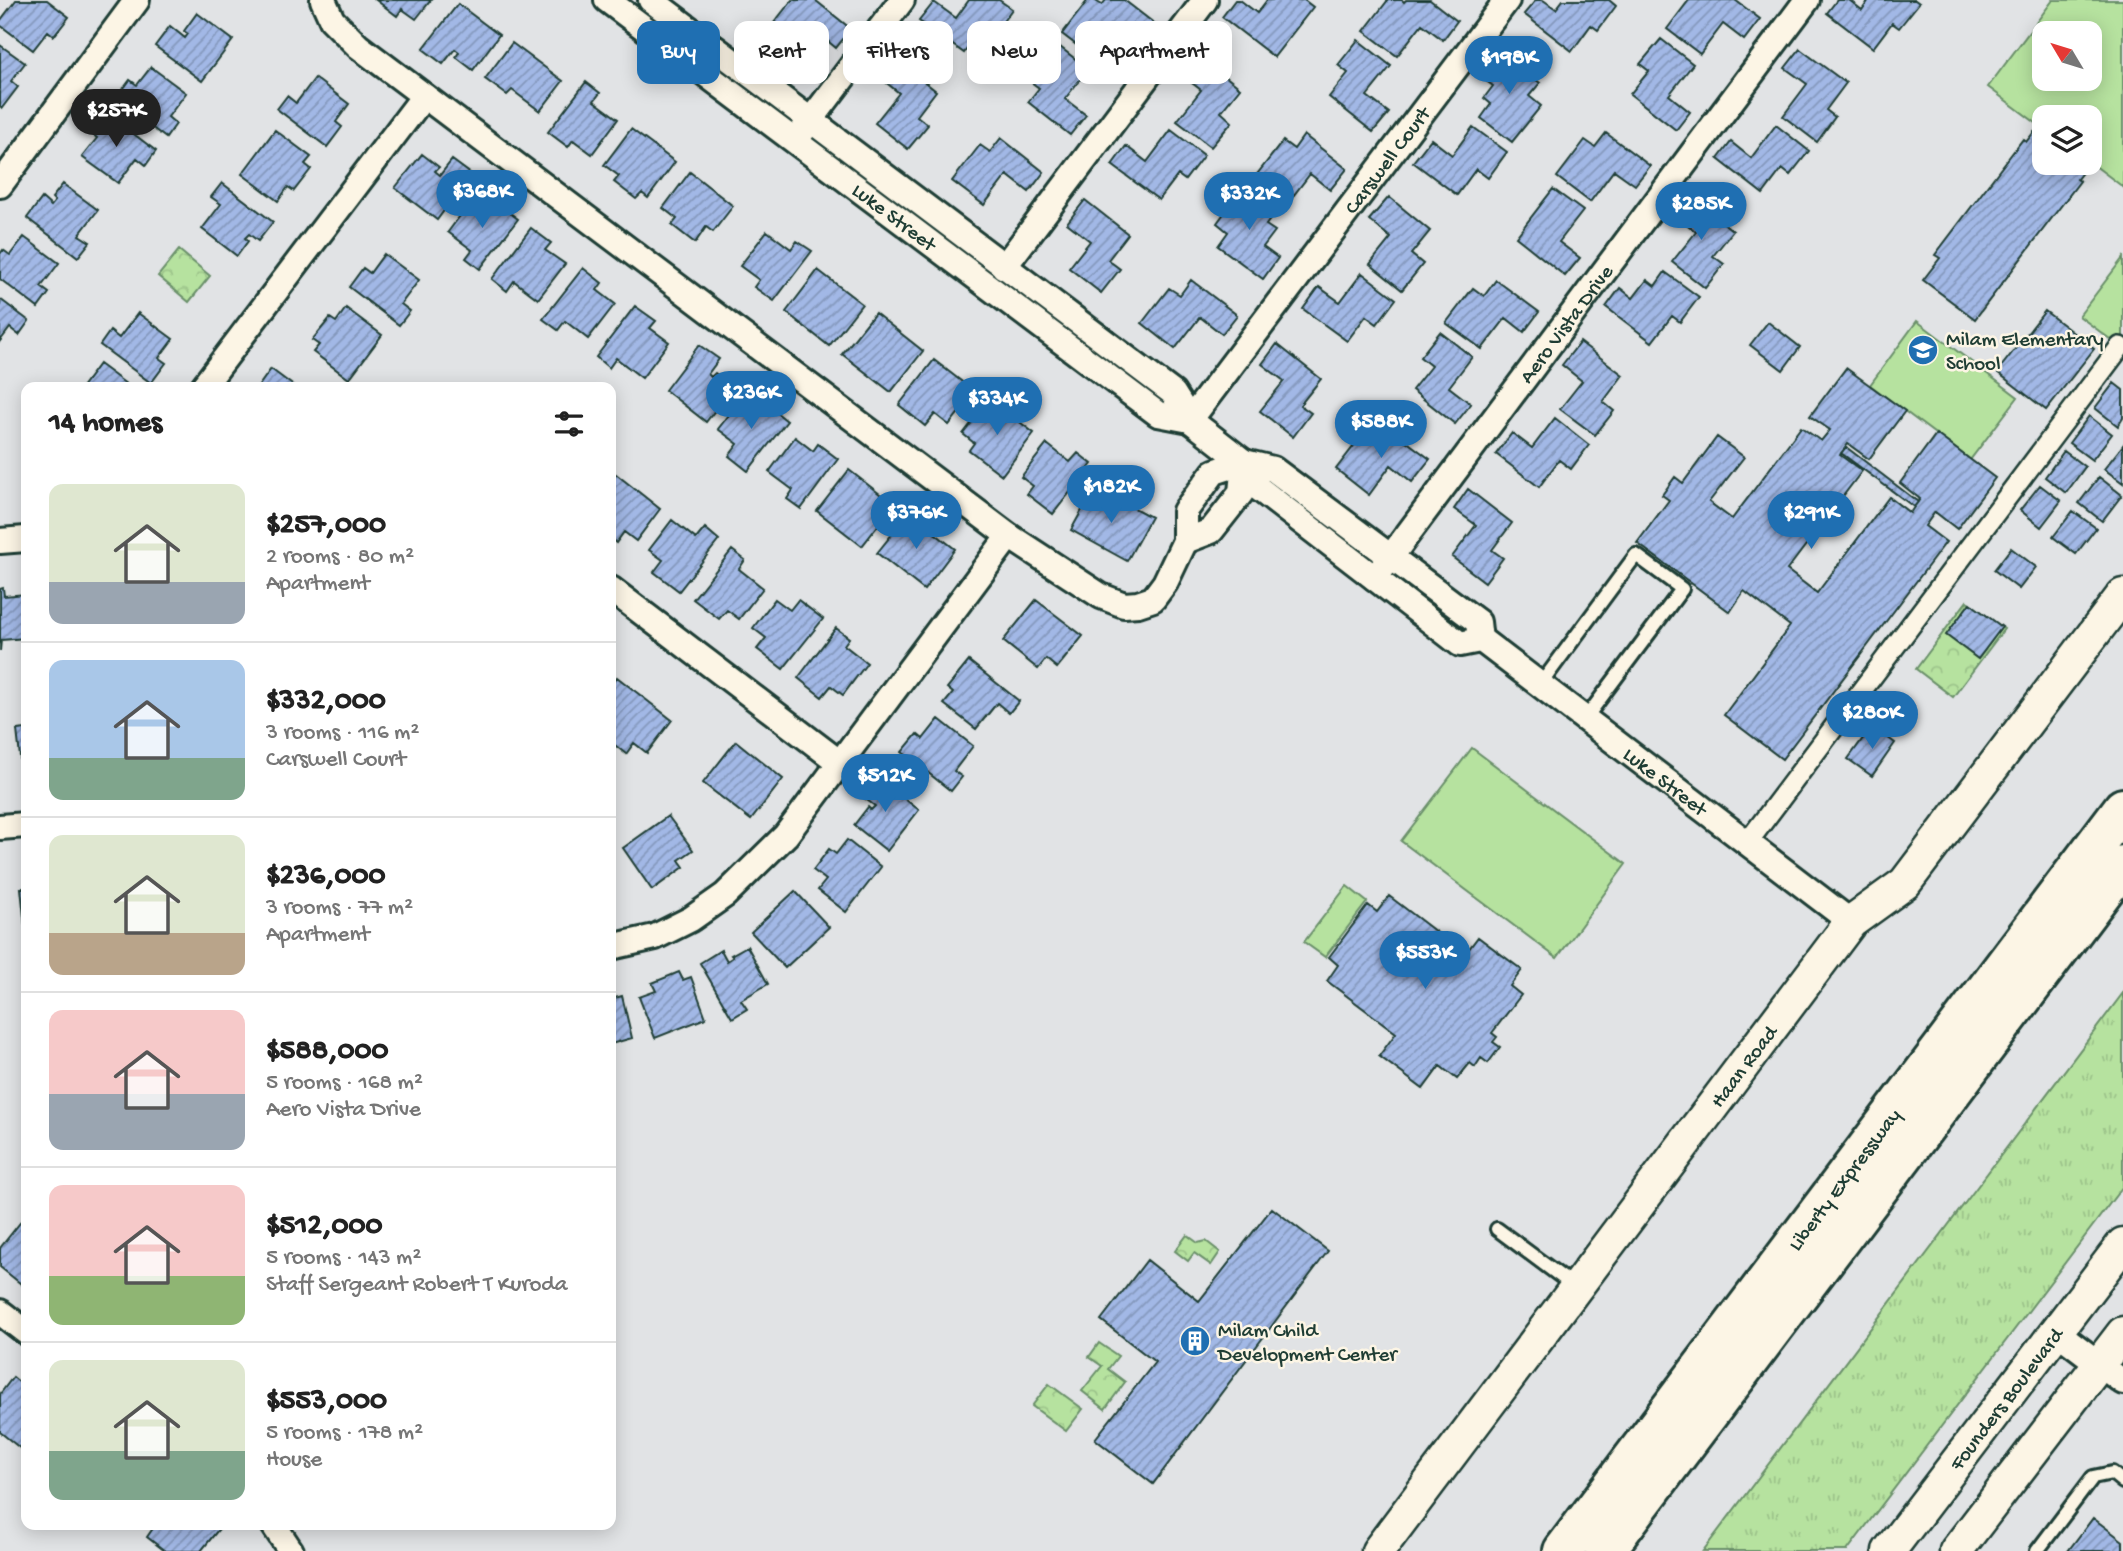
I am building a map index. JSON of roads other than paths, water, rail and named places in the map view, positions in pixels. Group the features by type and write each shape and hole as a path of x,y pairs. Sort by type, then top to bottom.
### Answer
{"highway":[{"name":"Liberty Expressway","path":"1563,1551 2123,808"},
{"name":"Liberty Expressway","path":"1605,1551 2123,865"}],"street":[{"path":"0,185 137,0"},
{"path":"323,0 332,20 358,46 1009,536 1101,596 1124,605 1153,599 1165,583 1185,541 1185,511 1214,472 1244,462 1241,492 1211,531 1185,541"},
{"name":"Luke Street","path":"607,0 1158,414 1190,420"},
{"name":"Luke Street","path":"651,0 1173,394 1190,420 1244,462 1258,488 1460,644 1480,640"},
{"path":"795,141 902,0"},
{"path":"1004,267 1205,0"},
{"name":"Carswell Court","path":"1190,420 1507,0"},
{"name":"Aero Vista Drive","path":"1375,578 1807,0"},
{"path":"207,382 424,96"},
{"path":"1747,843 2120,347"},
{"name":"Luke Street","path":"1244,462 1273,469 1478,622 1480,640 1851,922"},
{"path":"616,946 655,937 691,919 725,895 786,835 1009,536"},
{"path":"0,541 21,539"},
{"path":"616,593 841,763"},
{"name":"Haan Road","path":"1378,1551 1851,922 1905,883 2123,595"},
{"path":"0,828 21,826"},
{"name":"Founders Boulevard","path":"1889,1551 2123,1244"},
{"path":"0,1312 21,1328"},
{"path":"2057,1332 2112,1374"},
{"path":"1956,1551 2036,1445 2112,1374 2123,1333"},
{"path":"277,1530 291,1551"}],"lane":[{"path":"1540,685 1636,555 1682,589 1585,719"},
{"path":"1497,1229 1575,1287"},
{"path":"2037,1551 2093,1477 2112,1473 2123,1482"}],"place":[{"name":"Milam Elementary School","path":"1923,350"},
{"name":"Milam Child Development Center","path":"1195,1341"}]}
